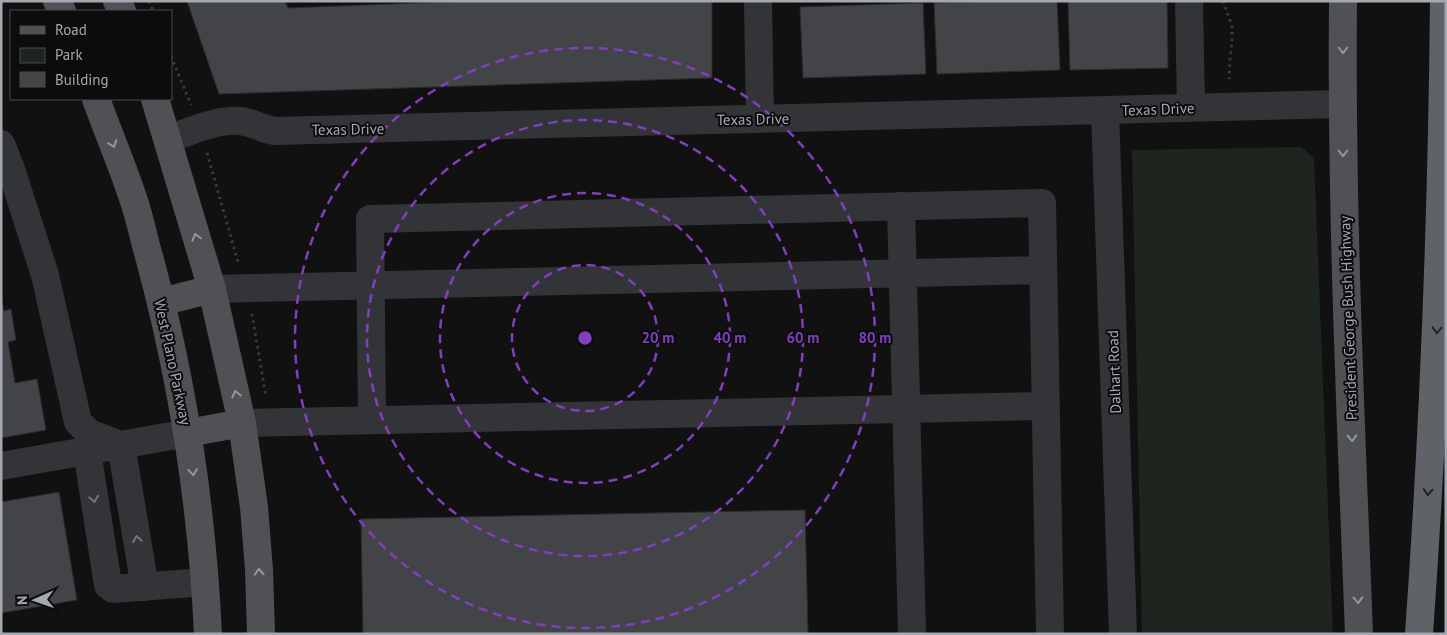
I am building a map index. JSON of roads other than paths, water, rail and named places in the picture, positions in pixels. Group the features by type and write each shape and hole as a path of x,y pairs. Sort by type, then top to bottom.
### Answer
{"highway":[{"path":"1419,634 1437,328 1444,1"}],"main road":[{"name":"President George Bush Highway","path":"1343,1 1347,308 1359,634"},
{"name":"West Plano Parkway","path":"96,100 133,198 161,302 188,433 199,521 208,634"},
{"path":"155,100 212,289 242,423 254,507 259,570 261,634"},
{"path":"161,302 212,289"},
{"path":"188,433 242,423"}],"street":[{"path":"758,1 760,119"},
{"path":"1189,1 1191,108"},
{"name":"Texas Drive","path":"168,139 227,121 247,122 274,131 1343,104"},
{"name":"Dalhart Road","path":"1105,110 1122,634"},
{"path":"1,144 11,169 45,275 78,422 89,432 121,445"},
{"path":"372,420 370,219 1042,203 1050,634"},
{"path":"901,206 912,634"},
{"path":"212,289 1043,270"},
{"path":"242,423 1045,406"},
{"path":"1,466 188,433"},
{"path":"121,445 146,587"},
{"path":"87,451 108,585 113,589 205,582"}]}
